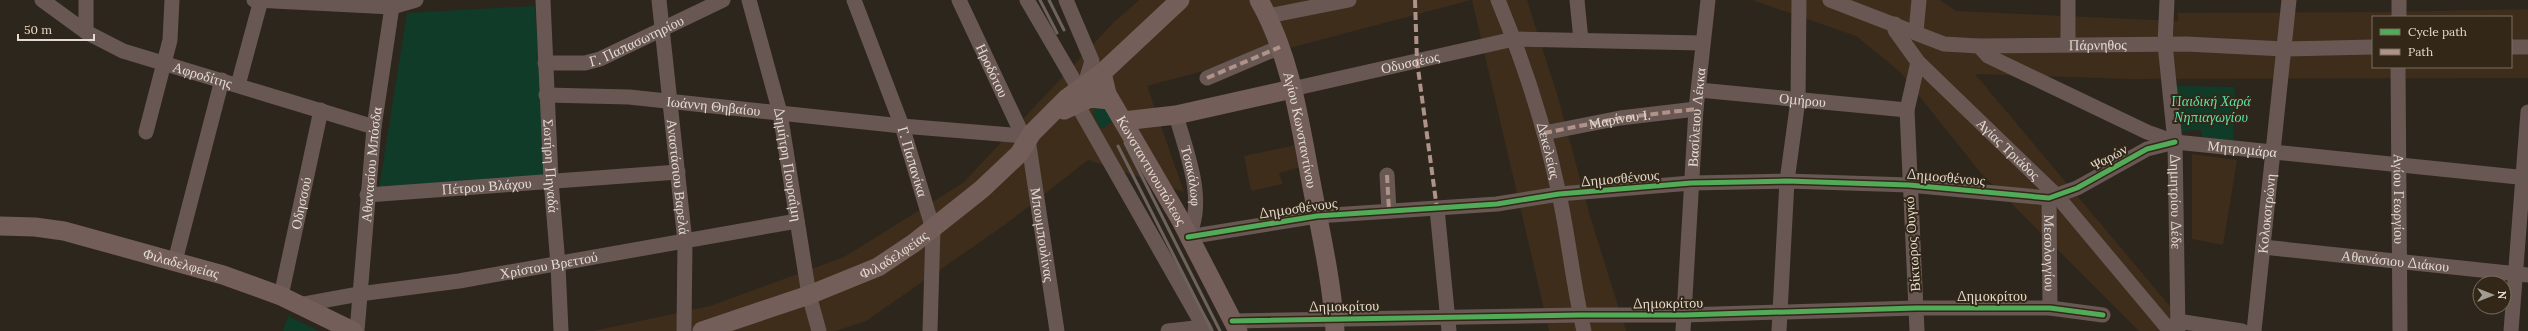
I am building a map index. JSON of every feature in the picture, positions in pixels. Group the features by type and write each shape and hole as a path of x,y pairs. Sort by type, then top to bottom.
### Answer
{"main road":[{"name":"Φιλαδελφείας","path":"702,331 809,295 878,267 933,229 1007,166 1026,137 1047,118 1081,92 1180,0"},
{"name":"Αγίου Κωνσταντίνου","path":"1259,0 1268,16 1280,48 1292,89 1317,216 1334,324"},
{"name":"Κωνσταντινουπόλεως","path":"1102,73 1103,83 1110,100 1188,237 1235,326"},
{"name":"Οδυσσέως","path":"1122,121 1176,115 1292,89"},
{"name":"Φιλαδελφείας","path":"1081,92 1090,98 1110,100"},
{"name":"Φιλαδελφείας","path":"0,226 35,227 64,231 247,282 281,296 353,331"}],"street":[{"name":"Αφροδίτης","path":"42,0 86,32 123,51 163,64 238,84 374,127"},
{"path":"86,0 86,32"},
{"path":"146,132 170,40 172,0"},
{"path":"254,0 392,3 416,0"},
{"path":"238,84 261,0"},
{"name":"Σωτήρη Πηγαδά","path":"543,0 546,95 561,331"},
{"name":"Αναστάσιου Βαρελά","path":"659,0 685,242 684,331"},
{"name":"Γ. Παπασωτηρίου","path":"545,64 584,63 600,59 723,0"},
{"name":"Δημήτρη Πουραΐμη","path":"749,0 780,114 809,295 819,331"},
{"name":"Γ. Παπανίκα","path":"854,0 902,126 933,229 930,331"},
{"name":"Ηροδότου","path":"959,0 1026,137"},
{"path":"1027,0 1081,92 1205,329 1168,331"},
{"path":"1066,0 1092,61 1081,92"},
{"path":"1268,16 1349,0"},
{"name":"Δεκελείας","path":"1498,0 1514,38 1544,133 1559,194 1584,331"},
{"path":"1578,0 1581,40"},
{"name":"Βασίλειου Λέκκα","path":"1684,331 1696,109 1702,43 1708,0"},
{"path":"1779,331 1787,181 1798,100 1799,0"},
{"name":"Πάρνηθος","path":"1830,0 1896,24 1944,44 1979,46 2166,44 2284,49 2372,47"},
{"path":"1916,32 1920,0"},
{"path":"2068,0 2068,45"},
{"name":"Δημητρίου Δέδε","path":"2167,0 2166,44 2175,142 2175,328"},
{"name":"Κολοκοτρώνη","path":"2254,331 2289,0"},
{"path":"2399,0 2399,16"},
{"name":"Αθανασίου Μπόσδα","path":"356,331 374,127 392,3"},
{"name":"Αγίας Τριάδος","path":"1896,24 1895,30 1918,62 2053,197 2175,328"},
{"name":"Οδυσσέως","path":"1292,89 1514,38 1702,43"},
{"name":"Μητρομάρα","path":"1979,46 1988,56 2147,132 2175,142 2526,177"},
{"path":"2512,47 2528,47"},
{"path":"1207,78 1280,48"},
{"name":"Βίκτωρος Ουγκό","path":"1917,331 1908,185 1907,110 1918,62"},
{"name":"Αγίου Γεωργίου","path":"2398,68 2400,331"},
{"path":"175,261 222,80"},
{"name":"Ομήρου","path":"1698,90 1907,110"},
{"name":"Ιωάννη Θηβαίου","path":"546,95 629,97 780,114 1026,137"},
{"name":"Μαρίνου Ι.","path":"1544,133 1620,118 1696,109"},
{"name":"Οδησσού","path":"281,296 321,110"},
{"path":"2511,331 2522,274 2528,112"},
{"name":"Τσακάλωφ","path":"1176,115 1192,176 1196,209 1196,221 1188,237"},
{"name":"Μπουμπουλίνας","path":"1026,137 1057,331"},
{"name":"Ψαρών","path":"2053,197 2077,188 2147,149 2175,142"},
{"name":"Πέτρου Βλάχου","path":"367,195 551,180 678,172"},
{"path":"1387,175 1389,211"},
{"name":"Δημοσθένους","path":"1188,237 1317,216 1389,211 1437,210 1496,204 1559,194 1691,183 1787,181 1908,185 2053,197"},
{"name":"Μεσολογγίου","path":"2050,308 2053,197"},
{"path":"1437,210 1449,324"},
{"name":"Χρίστου Βρεττού","path":"299,305 359,294 459,281 558,265 797,221"},
{"name":"Αθανάσιου Διάκου","path":"2263,247 2400,263 2522,274"},
{"name":"Δημοκρίτου","path":"1235,326 1449,324 1580,315 1684,316 1779,311 1916,308 2050,308 2103,315"},
{"path":"2175,328 2242,331"}],"shaded area":[{"path":"1139,0 1471,0 1147,86 1184,192 1088,160 1006,224 866,321 836,331 593,331 710,306 844,257 963,183 1114,22"},
{"path":"1472,0 1527,0 1558,97 1590,216 1626,331 1549,331"},
{"path":"1752,0 1940,0 1956,11 2178,21 2178,13 2390,12 2528,9 2528,78 2130,79 1975,74 2174,311 2169,331 2139,331 1980,172 1900,72 1856,36"},
{"path":"1300,144 1305,166 1279,173 1283,184 1251,191 1244,156"},
{"path":"2192,154 2237,160 2223,245 2192,239"}],"green space":[{"path":"535,6 546,179 379,189 407,13"},
{"name":"Παιδική Χαρά Νηπιαγωγίου","path":"2176,86 2235,87 2233,143 2203,141 2201,130 2177,131"},
{"path":"1102,106 1114,121 1101,129 1093,114 1095,108"},
{"path":"288,316 319,331 283,331"}],"railway":[{"path":"1040,0 1057,33"},
{"path":"1049,0 1064,30"},
{"path":"1125,143 1220,331"},
{"path":"1118,146 1212,331"}],"marked path":[{"path":"1415,0 1417,61 1437,209"},
{"path":"1207,78 1280,47"},
{"path":"1544,133 1620,118 1696,109"},
{"path":"1387,175 1389,211"}],"cycle path":[{"path":"1188,237 1317,216 1497,204 1559,194 1691,183 1787,181 1909,185 2049,198 2077,188 2147,149 2175,142"},
{"path":"1232,321 1580,315 1684,315 1916,308 2050,308 2103,315"}]}
